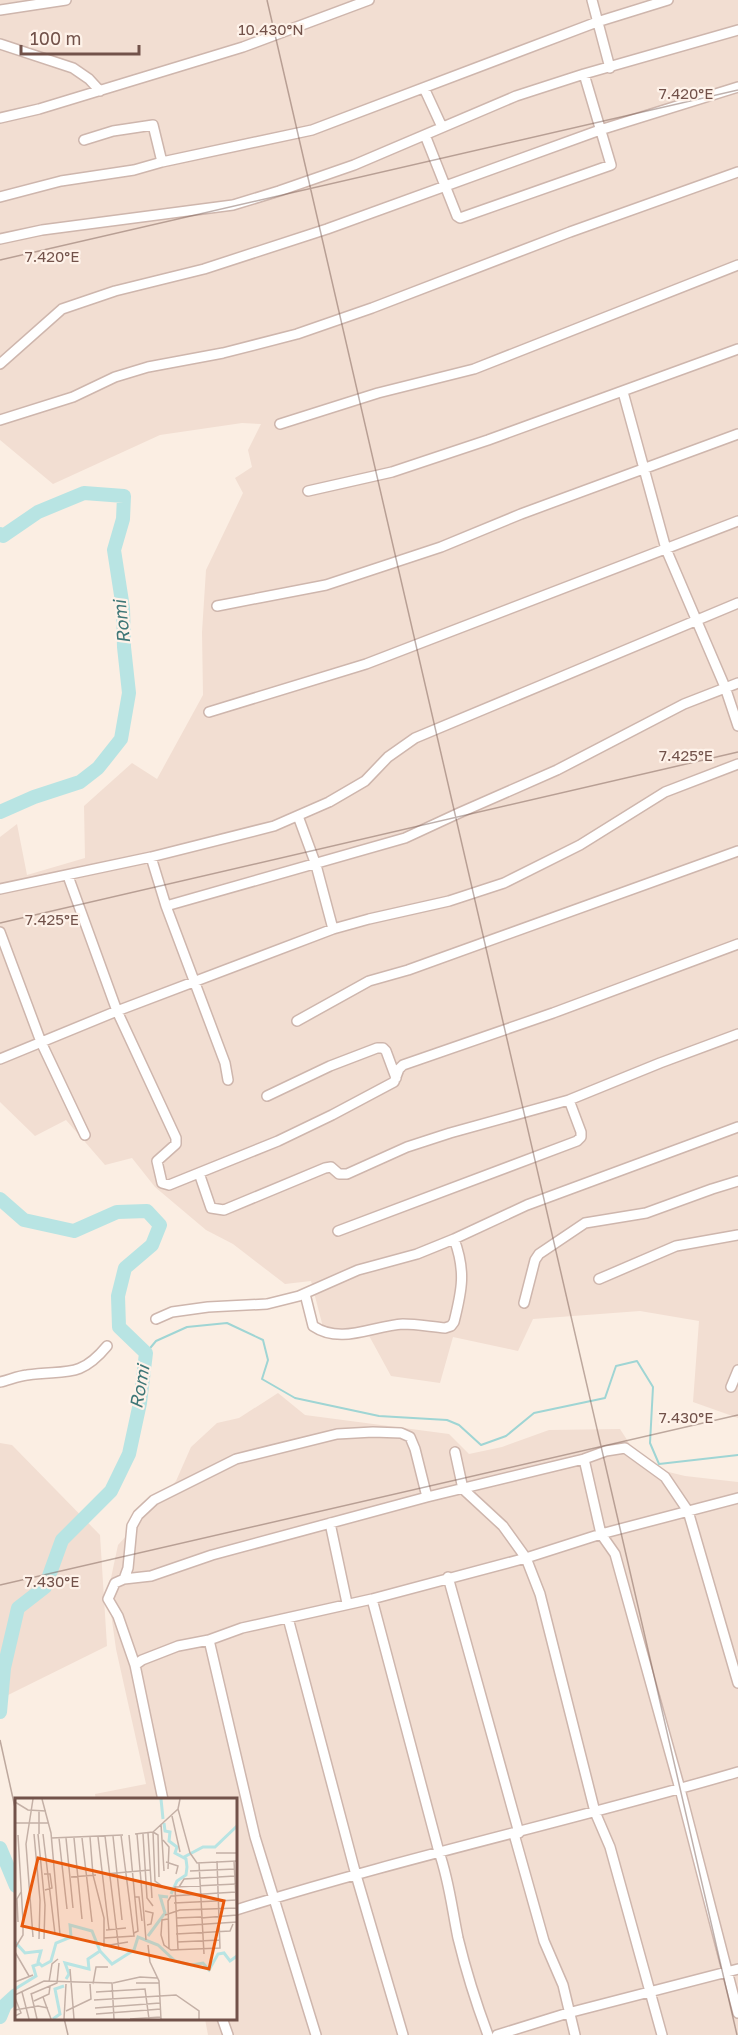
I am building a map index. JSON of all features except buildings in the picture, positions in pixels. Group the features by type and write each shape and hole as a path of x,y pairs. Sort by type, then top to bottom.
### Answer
{"street":[{"path":"0,10 66,0"},
{"path":"0,118 39,109 243,47 369,0"},
{"path":"592,0 610,68"},
{"path":"0,197 61,181 135,170 162,162 312,130 597,22 669,0"},
{"path":"0,239 42,230 233,205 354,165 516,96 738,30"},
{"path":"0,44 73,68 89,79 100,91"},
{"path":"425,135 457,216 460,218 610,165 584,74"},
{"path":"0,364 62,309 115,291 204,269 327,228 600,130 738,87"},
{"path":"423,88 442,127"},
{"path":"84,140 113,131 153,125 162,162"},
{"path":"0,420 73,397 116,377 148,367 223,352 318,326 372,308 570,232 738,172"},
{"path":"280,424 378,393 474,369 738,265"},
{"path":"308,491 392,472 623,392 738,349"},
{"path":"623,392 666,549 725,687 738,726"},
{"path":"217,606 326,585 441,547 521,514 738,434"},
{"path":"209,712 366,663 738,521"},
{"path":"0,889 151,857 274,826 329,802 365,781 388,757 415,738 738,603"},
{"path":"166,906 405,838 557,770 684,704 738,683"},
{"path":"0,1059 117,1011 333,929 369,918 449,901 504,883 580,844 664,792 738,764"},
{"path":"298,816 316,865 333,929"},
{"path":"297,1021 369,981 408,970 738,851"},
{"path":"151,857 166,906 225,1063 228,1080"},
{"path":"68,876 117,1011 176,1137 176,1144 157,1161 156,1166 162,1183 170,1185 278,1141 332,1115 394,1082 403,1065 553,1013 738,944"},
{"path":"0,932 41,1042 85,1136"},
{"path":"199,1173 212,1208 224,1210 326,1168 331,1167 339,1174 347,1174 407,1147 568,1100 738,1034"},
{"path":"267,1096 330,1066 382,1047 386,1051 396,1078"},
{"path":"338,1231 577,1141 581,1137 581,1132 568,1100"},
{"path":"156,1319 172,1312 208,1307 267,1304 305,1293 358,1270 417,1254 527,1205 738,1127"},
{"path":"524,1303 535,1260 539,1254 585,1223 646,1213 712,1188 738,1181"},
{"path":"599,1279 676,1246 738,1235"},
{"path":"305,1293 313,1326 330,1335 403,1324 445,1328 451,1326 461,1293 463,1270 454,1239"},
{"path":"0,1383 26,1375 67,1373 95,1360 107,1346"},
{"path":"731,1387 738,1370"},
{"path":"124,1579 128,1568 132,1526 138,1515 154,1500 236,1459 337,1434 400,1433 410,1437 416,1449 428,1497"},
{"path":"163,1798 135,1665 118,1616 108,1599 115,1583 124,1579 151,1576 212,1555 606,1451 625,1448 665,1477 688,1511 738,1683"},
{"path":"455,1452 464,1489 503,1526 526,1558 540,1594 595,1812 610,1847 662,2035"},
{"path":"584,1458 601,1534 615,1554 680,1789 738,2013"},
{"path":"135,1665 178,1646 209,1640 242,1628 372,1599 738,1498"},
{"path":"330,1523 347,1604"},
{"path":"448,1577 544,1941 563,1985 575,2035"},
{"path":"372,1599 444,1868 471,1987 488,2035"},
{"path":"288,1618 356,1875 403,2035"},
{"path":"209,1640 255,1837 316,2035"},
{"path":"237,1910 439,1852 517,1833 738,1772"},
{"path":"497,2035 568,2013 738,1969"},
{"path":"222,2020 228,2035"}],"shaded area":[{"path":"0,0 738,0 738,1418 693,1402 699,1321 640,1311 533,1319 518,1351 453,1337 440,1383 391,1376 367,1332 324,1331 311,1281 285,1284 233,1244 206,1230 155,1187 132,1158 105,1165 66,1120 35,1136 0,1102 0,837 17,824 27,875 85,858 84,806 132,763 157,779 203,695 202,632 206,570 243,493 235,478 252,467 248,450 261,424 242,423 160,435 53,484 0,440"},
{"path":"278,1393 305,1415 449,1434 469,1454 502,1447 549,1430 620,1429 644,1466 685,1476 738,1482 738,2035 208,2035 205,2020 237,2020 237,1798 96,1798 95,1794 146,1784 116,1649 108,1592 118,1545 176,1481 191,1447 217,1423 239,1418"},
{"path":"0,1443 12,1445 100,1535 107,1646 0,1699"}],"waterway":[{"name":"Romi","path":"0,534 3,536 38,512 84,493 124,496 123,519 114,550 123,608 129,693 121,739 98,768 80,782 34,797 0,812"},
{"name":"Romi","path":"0,1199 24,1220 74,1231 117,1212 147,1211 160,1225 152,1245 125,1268 118,1296 119,1327 146,1353 140,1403 129,1454 111,1491 62,1540 45,1587 18,1608 4,1668 0,1712"},
{"path":"146,1353 156,1341 187,1327 227,1323 263,1340 268,1360 262,1379 295,1398 379,1416 447,1420 459,1425 481,1445 506,1436 534,1413 605,1398 616,1366 637,1361 653,1387 650,1443 659,1464 738,1455"},
{"name":"Romi","path":"0,1848 15,1884"},
{"name":"Romi","path":"0,2017 5,2005 15,1996"}]}
